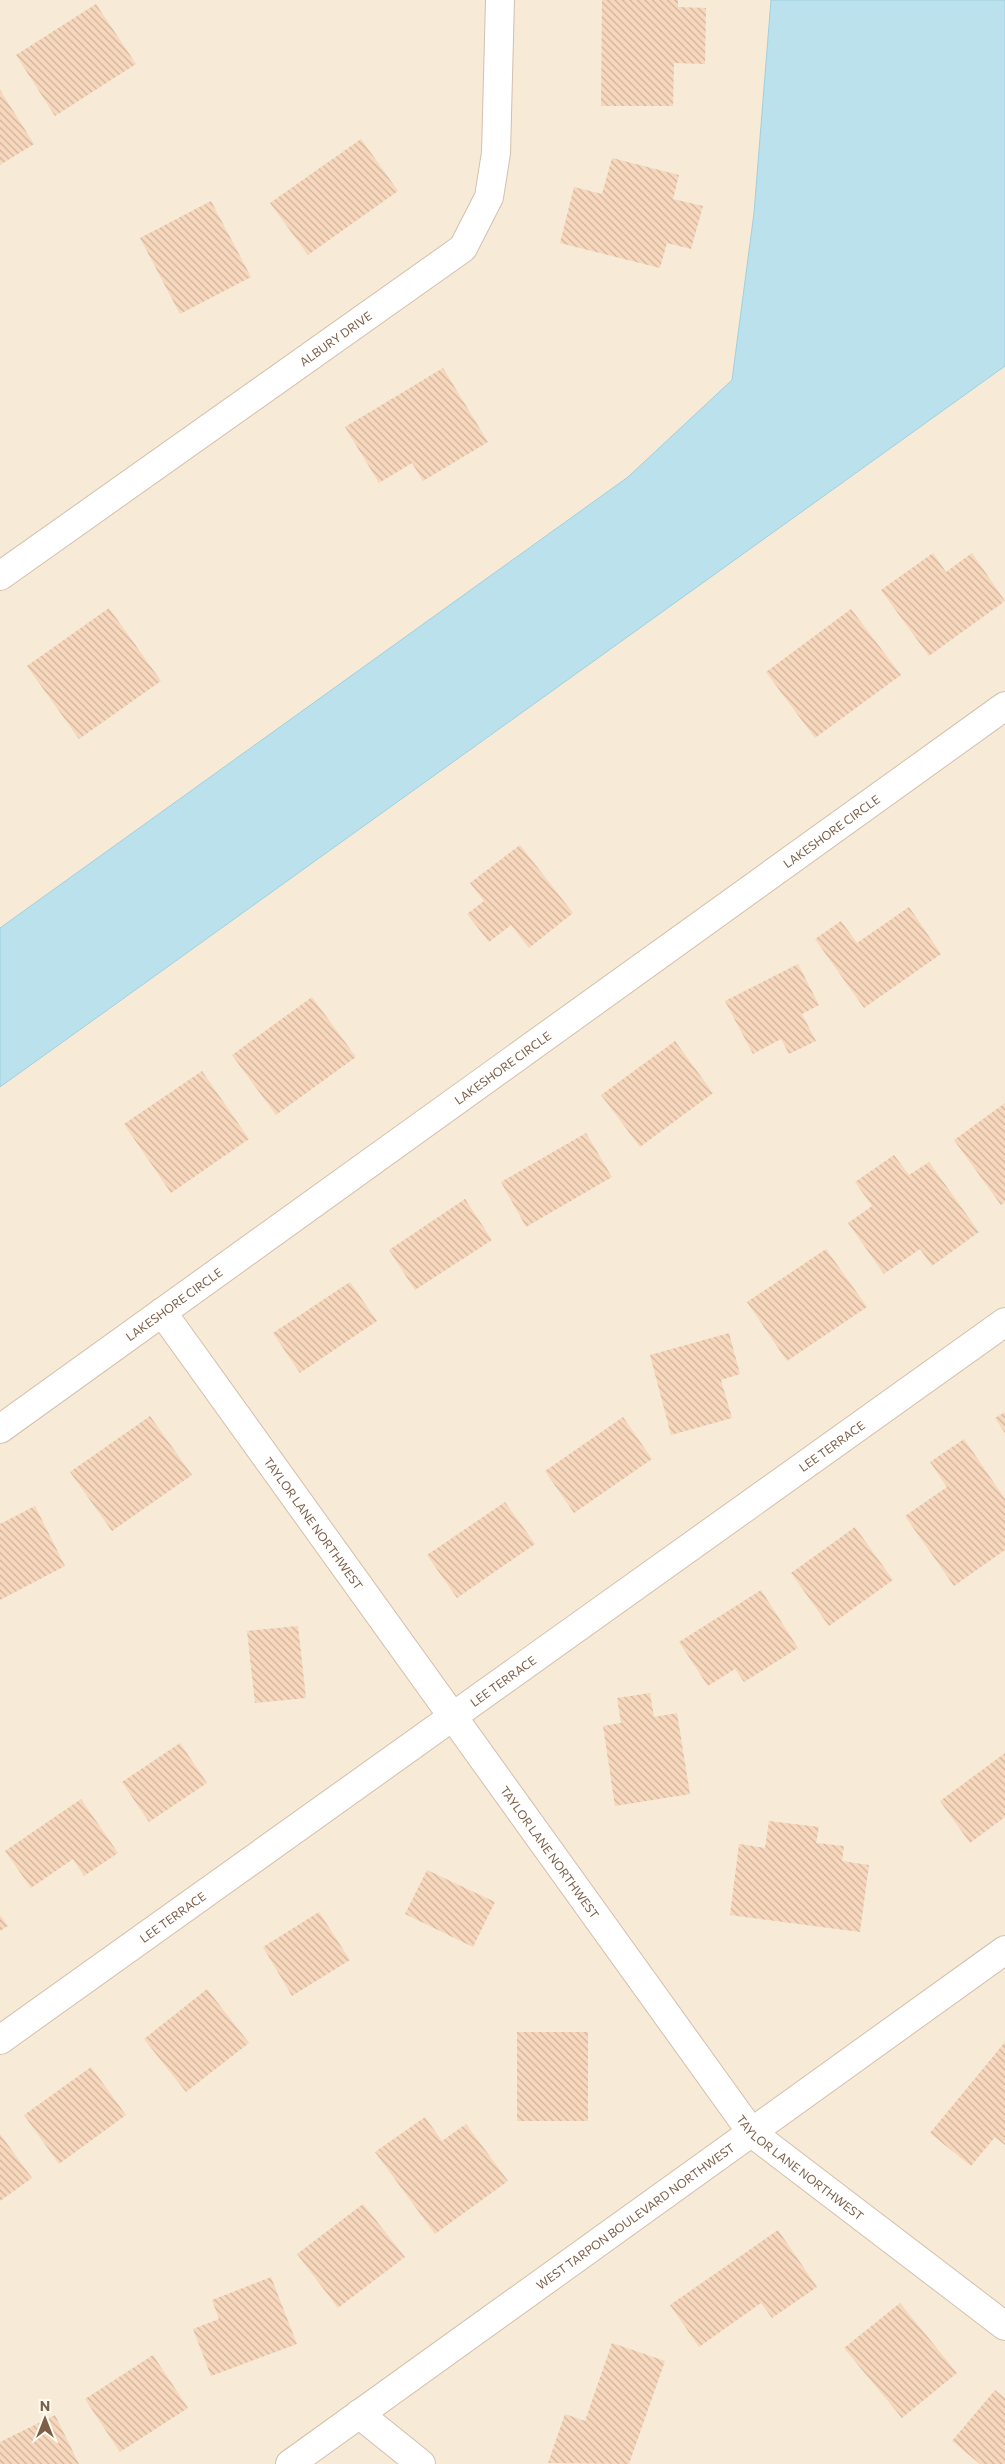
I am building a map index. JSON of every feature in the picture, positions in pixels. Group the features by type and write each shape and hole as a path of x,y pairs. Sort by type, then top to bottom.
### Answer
{"street":[{"name":"ALBURY DRIVE","path":"0,576 463,248 489,197 496,153 500,0"},
{"name":"LAKESHORE CIRCLE","path":"0,1429 1005,706"},
{"name":"TAYLOR LANE NORTHWEST","path":"162,1312 752,2133 1005,2326"},
{"name":"LEE TERRACE","path":"0,2040 1005,1322"},
{"name":"WEST TARPON BOULEVARD NORTHWEST","path":"290,2464 1005,1950"},
{"path":"359,2414 421,2464"}],"shaded area":[{"path":"0,0 771,0 754,213 732,380 628,477 0,928"},
{"path":"1005,366 1005,2464 0,2464 0,1087"}],"water":[{"path":"771,0 1005,0 1005,366 0,1087 0,928 628,477 732,380 754,213"}],"building":[{"path":"602,0 678,0 678,7 706,8 705,64 674,63 673,106 601,106"},
{"path":"96,4 136,64 55,116 16,55"},
{"path":"0,90 34,144 0,165"},
{"path":"361,139 398,191 308,255 270,203"},
{"path":"612,158 679,175 673,199 703,206 691,249 667,243 660,268 560,243 574,187 602,194"},
{"path":"211,201 251,277 180,314 140,238"},
{"path":"443,368 488,442 423,481 412,463 379,483 345,427"},
{"path":"933,553 946,572 972,553 1005,601 929,656 881,590"},
{"path":"109,608 161,681 79,739 27,666"},
{"path":"851,609 901,675 815,738 766,672"},
{"path":"520,845 573,913 529,948 511,925 489,942 467,914 484,901 470,883"},
{"path":"909,907 941,954 864,1008 815,939 841,921 857,943"},
{"path":"798,964 819,1005 802,1014 816,1041 789,1054 781,1039 753,1054 725,1001"},
{"path":"312,997 356,1057 276,1115 232,1055"},
{"path":"675,1041 713,1093 640,1147 601,1095"},
{"path":"202,1071 249,1139 171,1193 124,1124"},
{"path":"1005,1103 1005,1202 1001,1205 954,1140"},
{"path":"586,1133 612,1177 526,1227 501,1182"},
{"path":"894,1155 909,1175 929,1162 979,1232 932,1266 920,1249 884,1274 848,1223 872,1206 855,1182"},
{"path":"465,1199 492,1240 415,1290 389,1250"},
{"path":"826,1249 867,1307 787,1361 747,1302"},
{"path":"350,1282 377,1321 300,1373 273,1333"},
{"path":"729,1333 740,1374 721,1380 732,1418 671,1435 650,1355"},
{"path":"1005,1412 1005,1433 995,1418"},
{"path":"150,1416 192,1475 112,1531 70,1472"},
{"path":"623,1417 652,1459 574,1513 545,1471"},
{"path":"964,1439 1005,1499 1005,1550 954,1586 905,1516 947,1487 930,1462"},
{"path":"505,1502 535,1544 457,1598 427,1555"},
{"path":"35,1506 65,1566 0,1600 0,1524"},
{"path":"855,1527 893,1580 829,1626 791,1573"},
{"path":"761,1590 798,1648 744,1682 735,1669 708,1686 679,1642"},
{"path":"298,1626 306,1698 255,1703 247,1631"},
{"path":"650,1693 654,1717 677,1713 690,1794 615,1806 603,1726 621,1723 617,1698"},
{"path":"180,1743 207,1783 149,1822 122,1782"},
{"path":"1005,1753 1005,1817 970,1843 940,1801"},
{"path":"81,1799 118,1853 84,1876 73,1859 31,1888 5,1851"},
{"path":"769,1821 819,1827 816,1843 844,1846 842,1861 869,1865 860,1932 730,1915 739,1844 765,1848"},
{"path":"427,1870 495,1902 473,1947 405,1914"},
{"path":"319,1912 350,1960 292,1996 263,1947"},
{"path":"0,1915 8,1926 0,1931"},
{"path":"207,1989 249,2043 186,2092 144,2039"},
{"path":"517,2032 588,2032 588,2121 517,2121"},
{"path":"1005,2042 1005,2145 995,2137 971,2166 930,2133"},
{"path":"91,2067 126,2115 59,2164 24,2115"},
{"path":"425,2117 442,2141 466,2124 508,2181 435,2234 375,2152"},
{"path":"0,2134 32,2178 0,2201"},
{"path":"363,2204 405,2257 338,2308 297,2254"},
{"path":"778,2230 817,2287 772,2318 761,2303 699,2347 670,2305"},
{"path":"271,2277 297,2344 211,2376 193,2329 219,2319 212,2300"},
{"path":"900,2303 957,2373 902,2418 844,2348"},
{"path":"612,2343 665,2361 629,2464 548,2463 565,2414 585,2421"},
{"path":"153,2355 188,2408 120,2452 85,2399"},
{"path":"995,2390 1005,2398 1005,2464 980,2464 952,2441"},
{"path":"55,2415 79,2464 0,2464 0,2442"}]}
